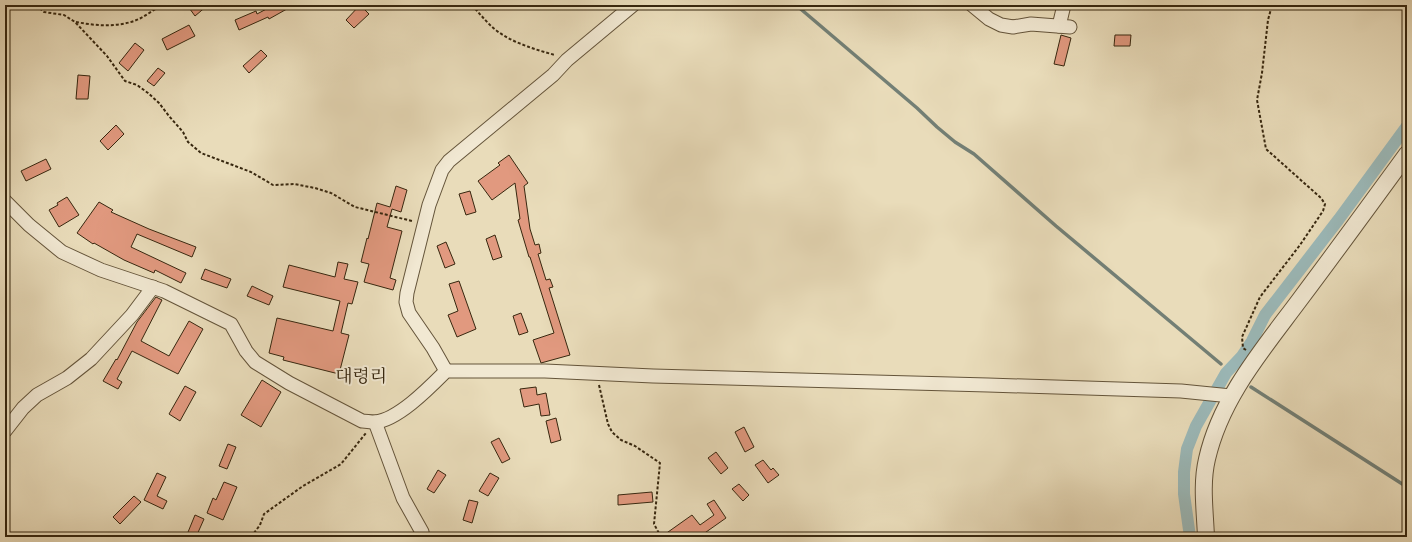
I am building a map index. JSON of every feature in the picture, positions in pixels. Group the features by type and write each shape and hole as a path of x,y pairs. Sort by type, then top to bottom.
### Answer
{"street":[{"path":"446,371 433,348 409,313 406,302 429,205 442,170 449,161 633,5"},
{"path":"972,5 989,19 1001,25 1013,27 1031,24 1064,26 1064,5"},
{"path":"1206,537 1204,475 1207,458 1227,396 1257,358 1407,154"},
{"path":"5,201 29,226 62,252 101,270 153,287 231,324 246,351 255,362 289,383 362,421 375,422 389,417 410,404 446,371 545,371 790,380 988,385 1207,393 1227,396"},
{"path":"5,431 23,408 37,394 67,378 91,360 132,316 153,287"},
{"path":"375,422 403,498 422,532 423,537"}],"path":[{"path":"36,5 44,12 64,15 75,22 107,56 125,81 137,85 154,98 183,132 188,142 201,153 251,172 273,185 294,184 315,188 331,193 356,207 424,224"},
{"path":"75,22 97,26 130,22 141,18 162,5"},
{"path":"472,5 491,26 503,35 532,48 567,60"},
{"path":"1243,348 1242,337 1260,297 1304,240 1324,211 1325,204 1321,198 1266,149 1257,100 1262,73 1268,20 1272,5"},
{"path":"598,373 599,390 608,424 612,432 622,440 635,446 660,463 654,524 661,537"},
{"path":"251,537 260,525 264,514 303,486 341,464 375,422"}],"building":[{"path":"187,5 208,5 195,16"},
{"path":"274,5 294,5 269,19 268,17 239,30 235,20 256,11 257,14"},
{"path":"360,5 369,14 354,28 346,20"},
{"path":"189,25 195,36 167,50 162,39"},
{"path":"1061,35 1071,38 1064,66 1054,64"},
{"path":"1115,35 1131,35 1130,46 1114,46"},
{"path":"135,43 144,50 128,71 119,63"},
{"path":"261,50 267,56 249,73 243,66"},
{"path":"158,68 165,73 154,86 147,81"},
{"path":"78,75 90,76 88,99 76,99"},
{"path":"116,125 124,134 108,150 100,141"},
{"path":"509,155 528,183 524,186 530,229 535,245 539,244 541,253 538,254 546,280 550,279 553,287 549,288 570,355 541,363 533,340 554,333 518,220 520,219 515,183 492,200 478,181 500,165 498,163"},
{"path":"46,159 51,169 26,181 21,171"},
{"path":"396,186 407,190 401,212 392,209 387,227 402,231 390,278 396,280 393,290 364,282 369,264 361,262 377,203 390,207"},
{"path":"470,191 476,212 466,215 459,194"},
{"path":"67,197 79,215 59,227 49,210 58,205 57,203"},
{"path":"99,202 113,210 111,212 149,229 196,247 192,257 137,234 131,247 186,273 181,283 155,270 154,273 124,260 94,243 93,244 77,233"},
{"path":"495,235 502,257 493,260 486,239"},
{"path":"446,242 455,264 445,268 437,246"},
{"path":"338,262 348,264 344,279 358,282 352,304 348,303 341,333 349,335 339,374 283,360 284,357 269,353 277,318 333,331 340,301 283,287 289,265 335,277"},
{"path":"205,269 231,279 227,288 201,279"},
{"path":"459,281 476,329 457,337 448,315 458,311 449,284"},
{"path":"252,286 273,296 269,305 247,296"},
{"path":"156,297 162,300 141,341 169,356 189,321 203,329 178,374 132,351 117,379 122,382 118,389 103,381 116,359 117,360 137,322"},
{"path":"521,313 528,332 519,335 513,316"},
{"path":"262,380 281,392 261,427 241,415"},
{"path":"185,386 196,392 180,421 169,414"},
{"path":"536,387 537,395 546,393 550,415 541,416 539,404 524,407 520,389"},
{"path":"556,418 561,440 551,443 546,421"},
{"path":"744,427 754,447 745,452 735,432"},
{"path":"499,438 510,459 502,463 491,442"},
{"path":"228,444 236,447 227,469 219,466"},
{"path":"716,452 728,468 721,474 708,458"},
{"path":"763,460 771,470 773,468 779,475 768,483 755,465"},
{"path":"438,470 446,475 434,493 427,489"},
{"path":"157,473 166,477 157,496 167,501 163,509 144,500"},
{"path":"490,473 499,478 488,496 479,491"},
{"path":"224,482 237,487 223,520 207,513 213,498 216,500"},
{"path":"739,484 749,495 743,501 732,489"},
{"path":"652,492 653,502 618,505 618,495"},
{"path":"134,496 141,502 120,524 113,517"},
{"path":"469,500 478,502 472,523 463,520"},
{"path":"714,500 726,518 699,537 661,537 692,515 700,525 714,515 707,504"},
{"path":"195,515 204,519 196,537 186,537"}],"waterway":[{"path":"796,5 917,108 937,127 955,142 974,154 1056,226 1221,364"},
{"path":"1190,537 1184,494 1184,472 1187,449 1196,426 1226,373 1242,356 1252,341 1265,315 1339,219 1407,126"},
{"path":"1251,387 1407,487"}],"district":[{"name":"대령리","path":"361,377"}]}
